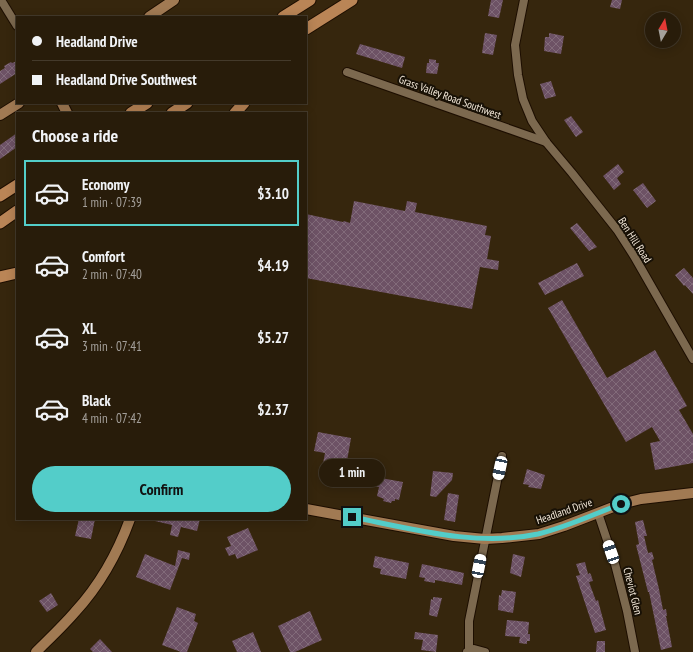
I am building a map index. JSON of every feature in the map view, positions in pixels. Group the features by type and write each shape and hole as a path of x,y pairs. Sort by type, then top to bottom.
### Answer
{"highway":[{"path":"285,16 310,0"},
{"path":"307,28 349,2"},
{"path":"307,36 349,2"},
{"path":"133,112 145,104"},
{"path":"174,112 186,104"},
{"path":"236,112 243,104"},
{"path":"2,194 16,186"},
{"path":"0,223 16,212"},
{"path":"0,277 16,273"}],"main road":[{"path":"150,16 174,0"},
{"path":"0,115 16,104"},
{"name":"Headland Drive","path":"307,509 466,537 485,539 513,538 539,534 621,504 641,499 693,493"},
{"path":"36,652 76,612 93,589 119,545 130,520"}],"street":[{"path":"1,0 16,24"},
{"name":"Ben Hill Road","path":"524,0 516,45 518,75 523,99 530,115 546,142 618,232 634,256 693,359"},
{"name":"Grass Valley Road Southwest","path":"347,72 546,142"},
{"path":"485,652 478,649 468,651 469,621 502,456"},
{"name":"Cheviot Glen","path":"598,513 615,564 627,611 635,652"}],"building":[{"path":"491,0 503,0 499,18 488,16"},
{"path":"612,0 622,0 620,9 610,7"},
{"path":"485,33 497,35 493,55 482,53"},
{"path":"549,33 564,36 561,54 544,51 545,37 549,37"},
{"path":"360,44 405,57 402,68 356,54"},
{"path":"429,59 436,60 436,63 439,63 437,74 426,73"},
{"path":"16,61 16,74 0,84 0,71 5,68 4,66 11,62"},
{"path":"551,81 556,96 545,99 540,84"},
{"path":"571,116 583,132 576,137 564,120"},
{"path":"16,134 16,148 0,159 0,145"},
{"path":"618,164 624,172 617,178 621,184 614,190 603,176"},
{"path":"643,183 656,201 647,208 633,190"},
{"path":"354,201 405,211 407,201 417,203 415,212 487,226 485,235 491,236 487,259 499,261 498,270 480,267 472,309 307,278 307,214 350,223"},
{"path":"577,223 597,247 589,251 570,228"},
{"path":"577,263 584,276 545,295 538,283"},
{"path":"684,268 693,278 693,294 675,275"},
{"path":"562,300 607,378 655,350 687,406 679,410 693,434 693,463 655,470 650,443 660,441 652,427 626,442 548,308"},
{"path":"318,432 351,438 343,484 328,482 322,469 325,453 314,451"},
{"path":"527,469 545,475 541,489 528,487 529,485 523,484"},
{"path":"433,471 453,473 452,480 436,497 430,496"},
{"path":"364,475 403,482 399,500 395,499 395,501 392,501 391,503 383,501 384,499 377,496 379,487 362,484 362,477"},
{"path":"448,493 459,495 455,522 444,520"},
{"path":"79,520 95,520 91,539 75,536"},
{"path":"200,520 197,531 181,527 178,537 170,535 172,525 155,521"},
{"path":"643,520 647,536 644,536 648,553 652,552 654,559 652,560 663,610 666,609 672,647 661,650 649,592 636,545 639,544 635,522"},
{"path":"248,528 258,550 237,559 235,554 229,556 225,548 231,546 227,537"},
{"path":"178,550 190,553 189,560 182,558 170,590 136,577 145,554 175,566"},
{"path":"513,554 525,557 521,577 510,573"},
{"path":"375,556 409,563 406,579 380,574 381,569 373,567"},
{"path":"585,562 588,574 590,573 593,581 589,582 596,601 598,600 606,630 595,633 576,576 580,575 576,564"},
{"path":"422,564 464,573 462,585 435,580 435,583 424,581 425,578 419,577"},
{"path":"502,590 516,592 513,613 498,610 499,595 501,596"},
{"path":"51,593 58,605 47,612 39,601"},
{"path":"433,597 442,598 437,617 429,615 431,599 433,600"},
{"path":"177,607 196,614 194,621 198,623 187,652 181,652 162,645"},
{"path":"310,611 322,640 295,652 290,652 278,626"},
{"path":"507,620 529,622 528,634 530,634 530,641 527,641 527,644 519,643 520,637 505,636"},
{"path":"253,632 261,652 237,652 232,641"},
{"path":"415,632 438,635 436,652 421,650 423,640 414,639"},
{"path":"100,639 112,652 93,652 90,649"},
{"path":"597,641 605,641 605,652 596,652"}],"route":[{"path":"352,517 454,536 485,539 513,538 539,534 621,504"}]}
